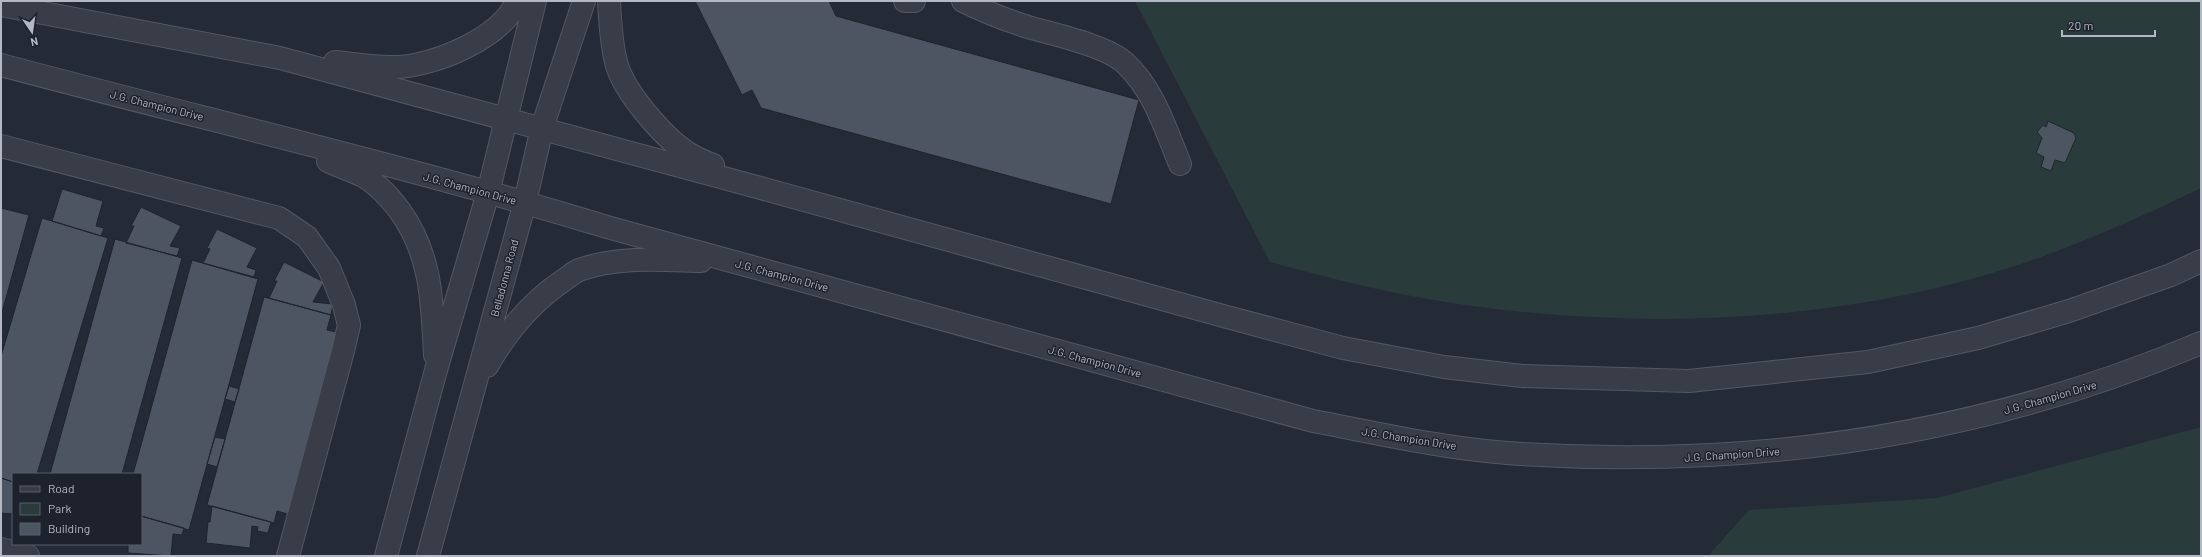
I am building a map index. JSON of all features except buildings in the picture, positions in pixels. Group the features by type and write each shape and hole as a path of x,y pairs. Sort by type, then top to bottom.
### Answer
{"street":[{"path":"280,58 396,67 427,63 455,53 483,38 512,12 517,1"},
{"path":"386,556 436,370 488,193 535,1"},
{"name":"Belladonna Road","path":"428,556 525,202 542,128 584,1"},
{"path":"609,1 610,31 616,64 633,95 658,128 690,154 757,187"},
{"path":"905,1 914,1"},
{"path":"963,1 1026,26 1093,46 1124,61 1154,100 1180,164"},
{"path":"1,5 280,58 542,128 1002,256 1343,348 1444,367 1522,376 1689,381 1868,362 1978,338 2070,311 2171,275 2201,261"},
{"name":"J.G. Champion Drive","path":"1,66 256,130 525,202 607,227 1313,421 1416,440 1505,452 1631,458 1728,456 1802,449 1873,439 1976,418 2061,395 2146,366 2201,343"},
{"path":"256,130 365,177 388,195 405,219 419,243 427,268 431,294 436,370"},
{"path":"1,146 279,218 307,237 329,268 344,305 348,325 343,351 288,556"},
{"path":"473,389 496,350 530,306 579,270 609,263 640,260 734,262"},
{"path":"1,549 28,556"}],"green space":[{"path":"1135,1 2201,1 2201,188 2114,228 2024,263 1950,285 1874,301 1796,312 1717,318 1638,319 1559,315 1482,307 1406,295 1355,284 1270,262"},
{"path":"2201,427 2201,556 1708,556 1749,510 1937,498"}]}
